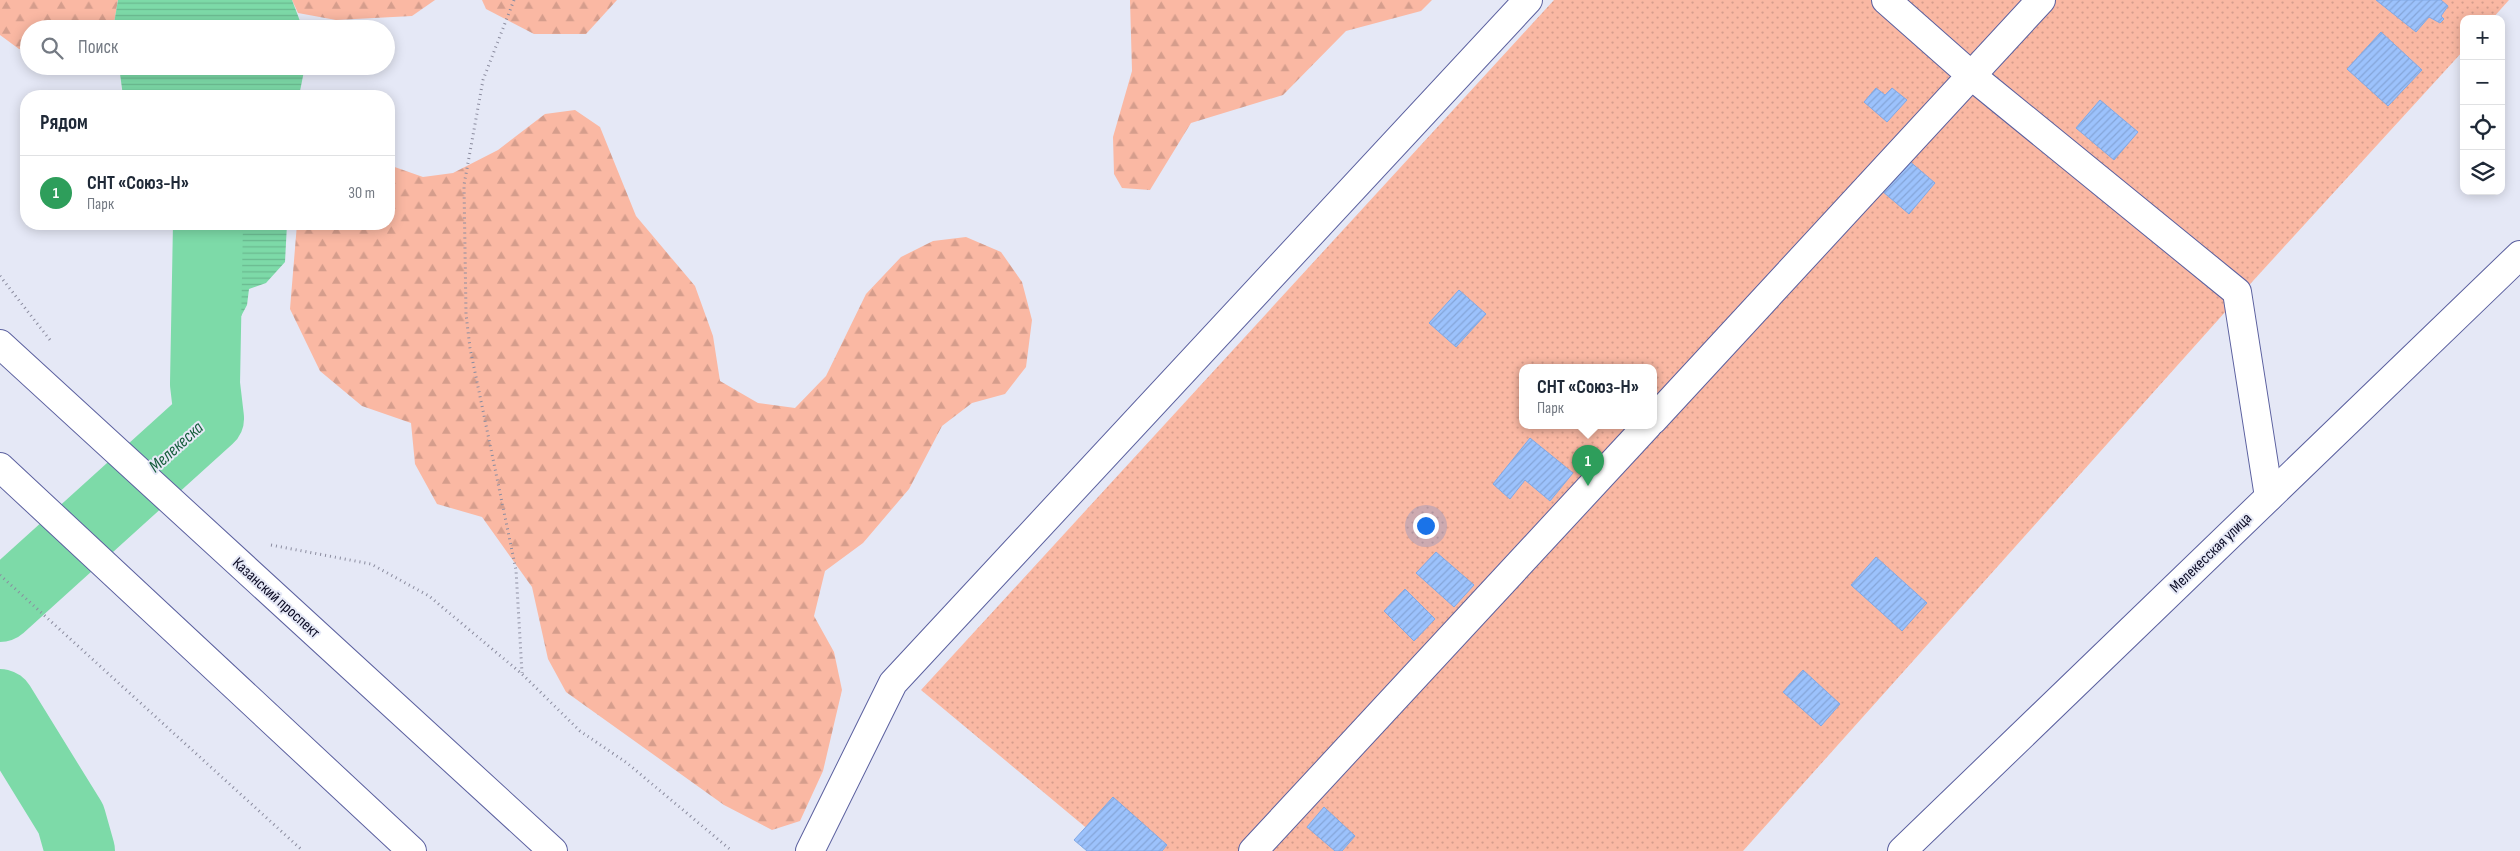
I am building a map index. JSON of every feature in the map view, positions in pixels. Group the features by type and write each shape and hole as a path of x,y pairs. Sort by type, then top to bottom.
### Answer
{"street":[{"path":"810,851 893,683 1528,0"},
{"path":"1886,0 1972,76 2237,292 2269,497"},
{"path":"1657,416 2041,0"},
{"name":"Мелекесская улица","path":"1902,851 2520,255"},
{"name":"Казанский проспект","path":"0,344 553,851"},
{"path":"1253,851 1644,429"},
{"path":"0,467 412,851"}],"path":[{"path":"514,0 483,80 464,185 466,314 470,348 516,570 522,674"},
{"path":"0,276 54,345"},
{"path":"266,544 371,564 428,596 522,674 580,731 628,763 732,851"},
{"path":"0,575 303,851"}],"green space":[{"path":"0,0 118,0 115,20 20,20 20,49 0,35"},
{"path":"292,0 435,0 412,16 336,20 298,13"},
{"path":"482,0 617,0 586,34 534,34 486,9"},
{"path":"1130,0 1432,0 1421,11 1346,31 1283,95 1191,123 1150,190 1122,188 1114,174 1113,137 1132,71"},
{"path":"1554,0 2509,0 2496,15 2460,15 2460,54 2252,282 1743,851 1114,851 921,690"},
{"path":"575,110 600,127 636,216 695,286 713,336 720,381 758,403 795,408 826,376 866,294 901,257 933,241 966,237 1001,252 1022,282 1032,320 1026,367 1005,394 972,403 942,426 909,489 863,543 825,571 814,616 834,652 842,690 823,771 800,821 772,830 724,805 566,692 548,659 532,587 482,517 437,504 415,464 411,423 362,406 320,371 290,309 297,230 395,230 395,167 423,177 453,173 498,150 545,114"}],"shaded area":[{"path":"118,0 292,0 300,20 115,20"},
{"path":"120,75 303,75 300,90 122,90"},
{"path":"182,230 287,230 285,262 266,283 249,289 247,305 205,384 184,288"}],"building":[{"path":"2376,0 2441,0 2448,6 2441,16 2444,19 2440,23 2429,17 2416,32"},
{"path":"2381,32 2422,70 2388,106 2347,69"},
{"path":"1876,88 1885,95 1892,88 1907,100 1887,122 1864,102"},
{"path":"2100,100 2138,132 2114,160 2076,128"},
{"path":"1908,160 1935,183 1909,214 1882,191"},
{"path":"1459,290 1486,314 1456,347 1429,323"},
{"path":"1530,438 1573,473 1550,501 1525,480 1510,499 1493,484"},
{"path":"1436,552 1474,585 1454,607 1416,573"},
{"path":"1876,557 1927,603 1902,631 1851,585"},
{"path":"1405,589 1435,619 1414,641 1384,611"},
{"path":"1803,670 1840,704 1821,726 1783,692"},
{"path":"1113,797 1167,845 1162,851 1087,851 1074,840"},
{"path":"1324,807 1355,836 1342,851 1335,851 1307,827"}],"waterway":[{"name":"Мелекеска","path":"0,607 209,418 205,384 208,230"},
{"name":"Мелекеска","path":"0,704 71,819 80,851"}],"place":[{"name":"СНТ «Союз-Н»","path":"1588,486"}]}
